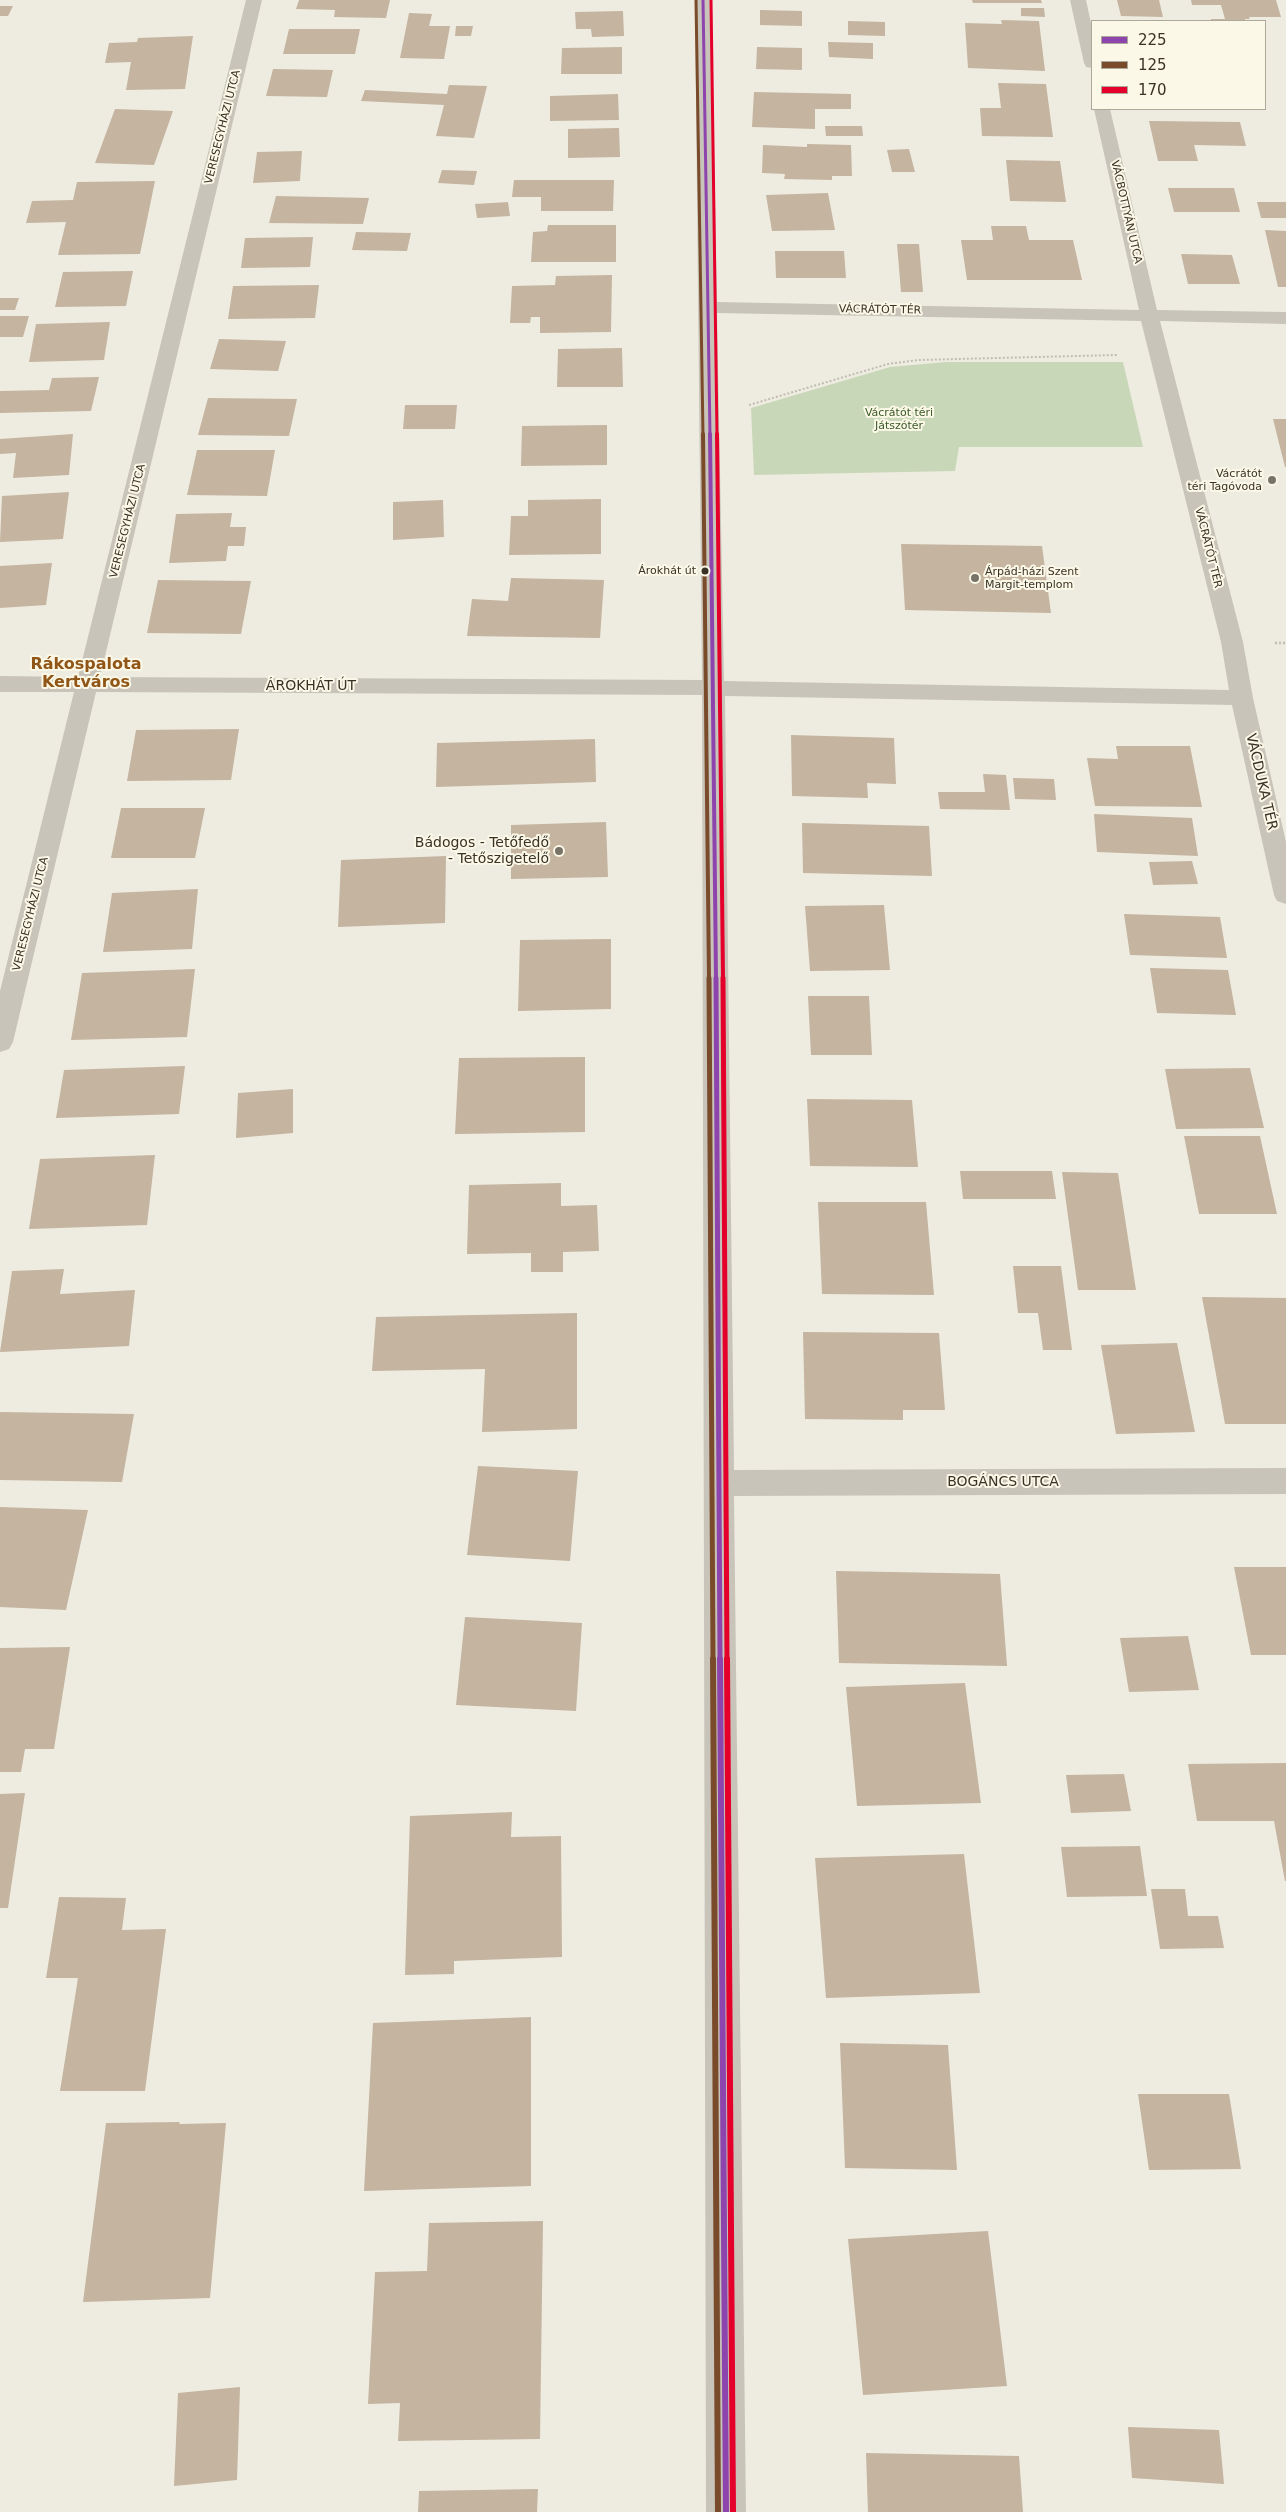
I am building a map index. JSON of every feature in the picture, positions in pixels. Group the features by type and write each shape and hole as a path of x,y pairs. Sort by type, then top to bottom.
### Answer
{"street":[{"name":"VERESEGYHÁZI UTCA","path":"0,1042 254,0"},
{"path":"703,0 713,688 726,2512"},
{"path":"1078,0 1091,58"},
{"name":"VÁCBOTTYÁN UTCA","path":"1102,110 1149,314"},
{"name":"VÁCRÁTÓT TÉR","path":"708,307 1149,314 1232,642 1242,698"},
{"path":"1149,314 1286,318"},
{"name":"ÁROKHÁT ÚT","path":"0,684 88,686 713,688"},
{"path":"713,688 1242,698"},
{"name":"VÁCDUKA TÉR","path":"1242,698 1286,895"},
{"name":"BOGÁNCS UTCA","path":"720,1483 1286,1481"}],"path":[{"path":"708,417 888,364 918,360 1160,354"}],"green space":[{"name":"Vácrátót téri Játszótér","path":"946,362 1123,362 1143,447 959,447 955,471 754,475 751,408 890,367"}],"building":[{"path":"299,0 390,0 386,18 334,17 335,10 296,9"},
{"path":"972,0 1041,0 1042,3 973,3"},
{"path":"1117,0 1159,0 1163,17 1121,16"},
{"path":"1191,0 1276,0 1281,17 1211,20 1225,19 1221,5 1192,5"},
{"path":"0,6 13,6 8,16 0,16"},
{"path":"1021,8 1044,8 1045,17 1021,16"},
{"path":"760,10 802,11 802,26 760,25"},
{"path":"623,11 624,36 592,37 591,29 576,29 575,12"},
{"path":"409,13 432,14 429,26 450,26 444,59 400,58"},
{"path":"1001,20 1039,21 1045,71 968,68 965,23 1002,24"},
{"path":"848,21 885,22 885,36 848,35"},
{"path":"456,26 473,26 471,36 455,36"},
{"path":"289,29 360,29 355,54 283,54"},
{"path":"193,36 185,89 126,90 131,62 105,63 109,43 137,42 138,38"},
{"path":"828,42 873,43 873,59 829,57"},
{"path":"622,47 622,74 561,74 562,48"},
{"path":"757,47 802,48 802,70 756,69"},
{"path":"273,69 333,70 327,97 266,96"},
{"path":"998,83 1046,84 1053,137 982,136 980,108 1001,108"},
{"path":"449,85 487,86 474,138 436,136 444,105 361,101 365,90 447,94"},
{"path":"754,92 851,94 851,109 815,109 815,129 752,127"},
{"path":"618,94 619,120 550,121 550,96"},
{"path":"115,109 173,111 154,165 95,163"},
{"path":"1149,121 1240,122 1246,146 1194,145 1198,161 1158,161"},
{"path":"825,126 862,126 863,136 826,136"},
{"path":"619,128 620,157 568,158 568,129"},
{"path":"807,144 851,145 852,176 832,176 832,180 784,179 785,174 762,173 763,145 807,147"},
{"path":"909,149 915,172 892,172 887,150"},
{"path":"302,151 300,181 253,183 257,152"},
{"path":"1006,160 1060,161 1066,202 1010,201"},
{"path":"442,170 477,171 474,185 438,183"},
{"path":"514,180 614,180 613,211 541,211 541,197 512,197"},
{"path":"155,181 140,254 58,255 66,222 26,223 32,201 73,200 77,182"},
{"path":"1168,188 1234,188 1240,212 1174,212"},
{"path":"828,193 835,230 772,231 766,195"},
{"path":"276,196 369,198 363,224 269,223"},
{"path":"508,202 510,216 477,218 475,204"},
{"path":"1257,202 1286,202 1286,218 1261,218"},
{"path":"548,225 616,225 616,262 531,262 533,232 547,231"},
{"path":"991,226 1026,226 1029,240 1073,240 1082,280 967,280 961,240 993,240"},
{"path":"1265,230 1286,231 1286,287 1278,287"},
{"path":"356,232 411,233 407,251 352,250"},
{"path":"313,237 310,267 241,268 245,238"},
{"path":"897,244 919,244 923,292 901,292"},
{"path":"775,251 844,251 846,278 776,278"},
{"path":"1181,254 1232,255 1240,284 1188,284"},
{"path":"133,271 126,306 55,307 63,272"},
{"path":"612,275 611,332 540,333 540,317 531,317 530,323 510,323 512,286 555,285 556,276"},
{"path":"319,285 315,318 228,319 233,286"},
{"path":"0,298 19,298 15,310 0,310"},
{"path":"0,316 29,316 23,337 0,337"},
{"path":"110,322 104,360 29,362 36,324"},
{"path":"219,339 286,341 278,371 210,369"},
{"path":"622,348 623,387 557,387 558,349"},
{"path":"99,377 91,411 0,413 0,391 49,390 52,378"},
{"path":"208,398 297,399 289,436 198,435"},
{"path":"405,405 457,405 455,429 403,429"},
{"name":"Vácrátót téri Tagóvoda","path":"1273,419 1286,419 1286,467 1285,467"},
{"path":"607,425 607,465 521,466 522,426"},
{"path":"73,434 69,475 13,478 16,453 0,454 0,439"},
{"path":"197,450 275,450 267,496 187,495"},
{"path":"69,492 63,539 0,542 2,496"},
{"path":"601,499 601,554 509,555 511,516 528,516 528,500"},
{"path":"443,500 444,537 393,540 393,502"},
{"path":"232,513 230,527 246,527 244,546 228,546 226,561 169,563 176,514"},
{"name":"Árpád-házi Szent Margit-templom","path":"901,544 1042,546 1051,613 905,610"},
{"path":"52,563 46,605 0,608 0,566"},
{"path":"511,578 604,580 600,638 467,636 472,599 508,601"},
{"path":"158,580 251,581 241,634 147,633"},
{"path":"239,729 231,780 127,781 136,730"},
{"path":"791,735 894,738 896,784 867,783 868,798 792,796"},
{"path":"595,739 596,782 436,787 437,743"},
{"path":"1116,746 1190,746 1202,807 1095,806 1087,758 1118,759"},
{"path":"983,774 1006,775 1010,810 940,809 938,792 985,792"},
{"path":"1013,778 1054,779 1056,800 1015,799"},
{"path":"121,808 205,808 195,858 111,858"},
{"path":"1094,814 1192,818 1198,856 1097,852"},
{"name":"Bádogos - Tetőfedő - Tetőszigetelő","path":"606,822 608,877 511,879 511,825"},
{"path":"802,823 929,826 932,876 803,873"},
{"path":"446,856 445,923 338,927 341,860"},
{"path":"1192,861 1198,884 1153,885 1149,862"},
{"path":"198,889 192,949 103,952 112,893"},
{"path":"884,905 890,970 810,971 805,906"},
{"path":"1124,914 1220,917 1227,958 1130,955"},
{"path":"611,939 611,1009 518,1011 520,940"},
{"path":"1150,968 1228,970 1236,1015 1157,1013"},
{"path":"195,969 187,1037 71,1040 82,973"},
{"path":"808,996 869,996 872,1055 811,1055"},
{"path":"585,1057 585,1132 455,1134 459,1058"},
{"path":"185,1066 179,1114 56,1118 64,1070"},
{"path":"1250,1068 1264,1128 1176,1129 1165,1069"},
{"path":"293,1089 293,1133 236,1138 238,1093"},
{"path":"807,1099 912,1100 918,1167 810,1166"},
{"path":"1184,1136 1260,1136 1277,1214 1199,1214"},
{"path":"155,1155 147,1225 29,1229 40,1159"},
{"path":"960,1171 1052,1171 1056,1199 963,1199"},
{"path":"1062,1172 1118,1173 1136,1290 1078,1290"},
{"path":"561,1183 561,1206 597,1205 599,1251 563,1252 563,1272 531,1272 531,1253 467,1254 469,1185"},
{"path":"818,1202 926,1202 934,1295 822,1294"},
{"path":"1013,1266 1061,1266 1072,1350 1043,1350 1038,1313 1018,1313"},
{"path":"64,1269 60,1294 135,1290 129,1346 0,1352 12,1271"},
{"path":"1202,1297 1286,1298 1286,1424 1225,1424"},
{"path":"577,1313 577,1429 482,1432 485,1369 372,1371 376,1317"},
{"path":"803,1332 939,1333 945,1410 903,1410 903,1420 805,1419"},
{"path":"1177,1343 1195,1432 1116,1434 1101,1345"},
{"path":"0,1412 134,1414 122,1482 0,1480"},
{"path":"478,1466 578,1471 570,1561 467,1555"},
{"path":"0,1507 88,1510 66,1610 0,1607"},
{"path":"1234,1567 1286,1567 1286,1655 1251,1655"},
{"path":"836,1571 1000,1574 1007,1666 839,1663"},
{"path":"465,1617 582,1623 576,1711 456,1705"},
{"path":"1188,1636 1199,1690 1129,1692 1120,1638"},
{"path":"70,1647 54,1749 25,1749 21,1772 0,1772 0,1648"},
{"path":"965,1683 981,1803 857,1806 846,1687"},
{"path":"1286,1763 1285,1881 1274,1821 1197,1821 1188,1764"},
{"path":"1124,1774 1131,1811 1071,1813 1066,1775"},
{"path":"25,1793 8,1908 0,1908 0,1794"},
{"path":"512,1812 511,1837 561,1836 562,1957 454,1961 454,1974 405,1975 410,1816"},
{"path":"1140,1846 1147,1896 1067,1897 1061,1847"},
{"path":"964,1854 980,1993 826,1998 815,1858"},
{"path":"1151,1889 1185,1889 1188,1916 1218,1916 1224,1948 1160,1949"},
{"path":"59,1897 126,1898 122,1930 166,1929 145,2091 60,2091 78,1978 46,1978"},
{"path":"531,2017 531,2186 364,2191 373,2023"},
{"path":"840,2043 948,2045 957,2170 845,2168"},
{"path":"1138,2094 1229,2094 1241,2169 1149,2170"},
{"path":"180,2122 179,2124 226,2123 210,2298 83,2302 106,2123"},
{"path":"543,2221 540,2439 398,2441 400,2403 368,2404 375,2272 427,2271 429,2223"},
{"path":"988,2231 1007,2386 863,2395 848,2239"},
{"path":"240,2387 237,2480 174,2486 178,2393"},
{"path":"1128,2427 1219,2430 1224,2484 1132,2478"},
{"path":"866,2453 1019,2456 1023,2512 868,2512"},
{"path":"538,2489 537,2512 418,2512 419,2491"}],"transit line":[{"name":"125","path":"696,0 707,722 718,2512"},
{"name":"225","path":"703,0 714,722 726,2512"},
{"name":"170","path":"711,0 721,722 733,2512"}],"place":[{"name":"Vácrátót téri Tagóvoda","path":"1272,480"},
{"name":"Árokhát út","path":"705,571"},
{"name":"Árpád-házi Szent Margit-templom","path":"975,578"},
{"name":"Bádogos - Tetőfedő - Tetőszigetelő","path":"559,851"}],"district":[{"name":"Rákospalota Kertváros","path":"86,674"}]}
